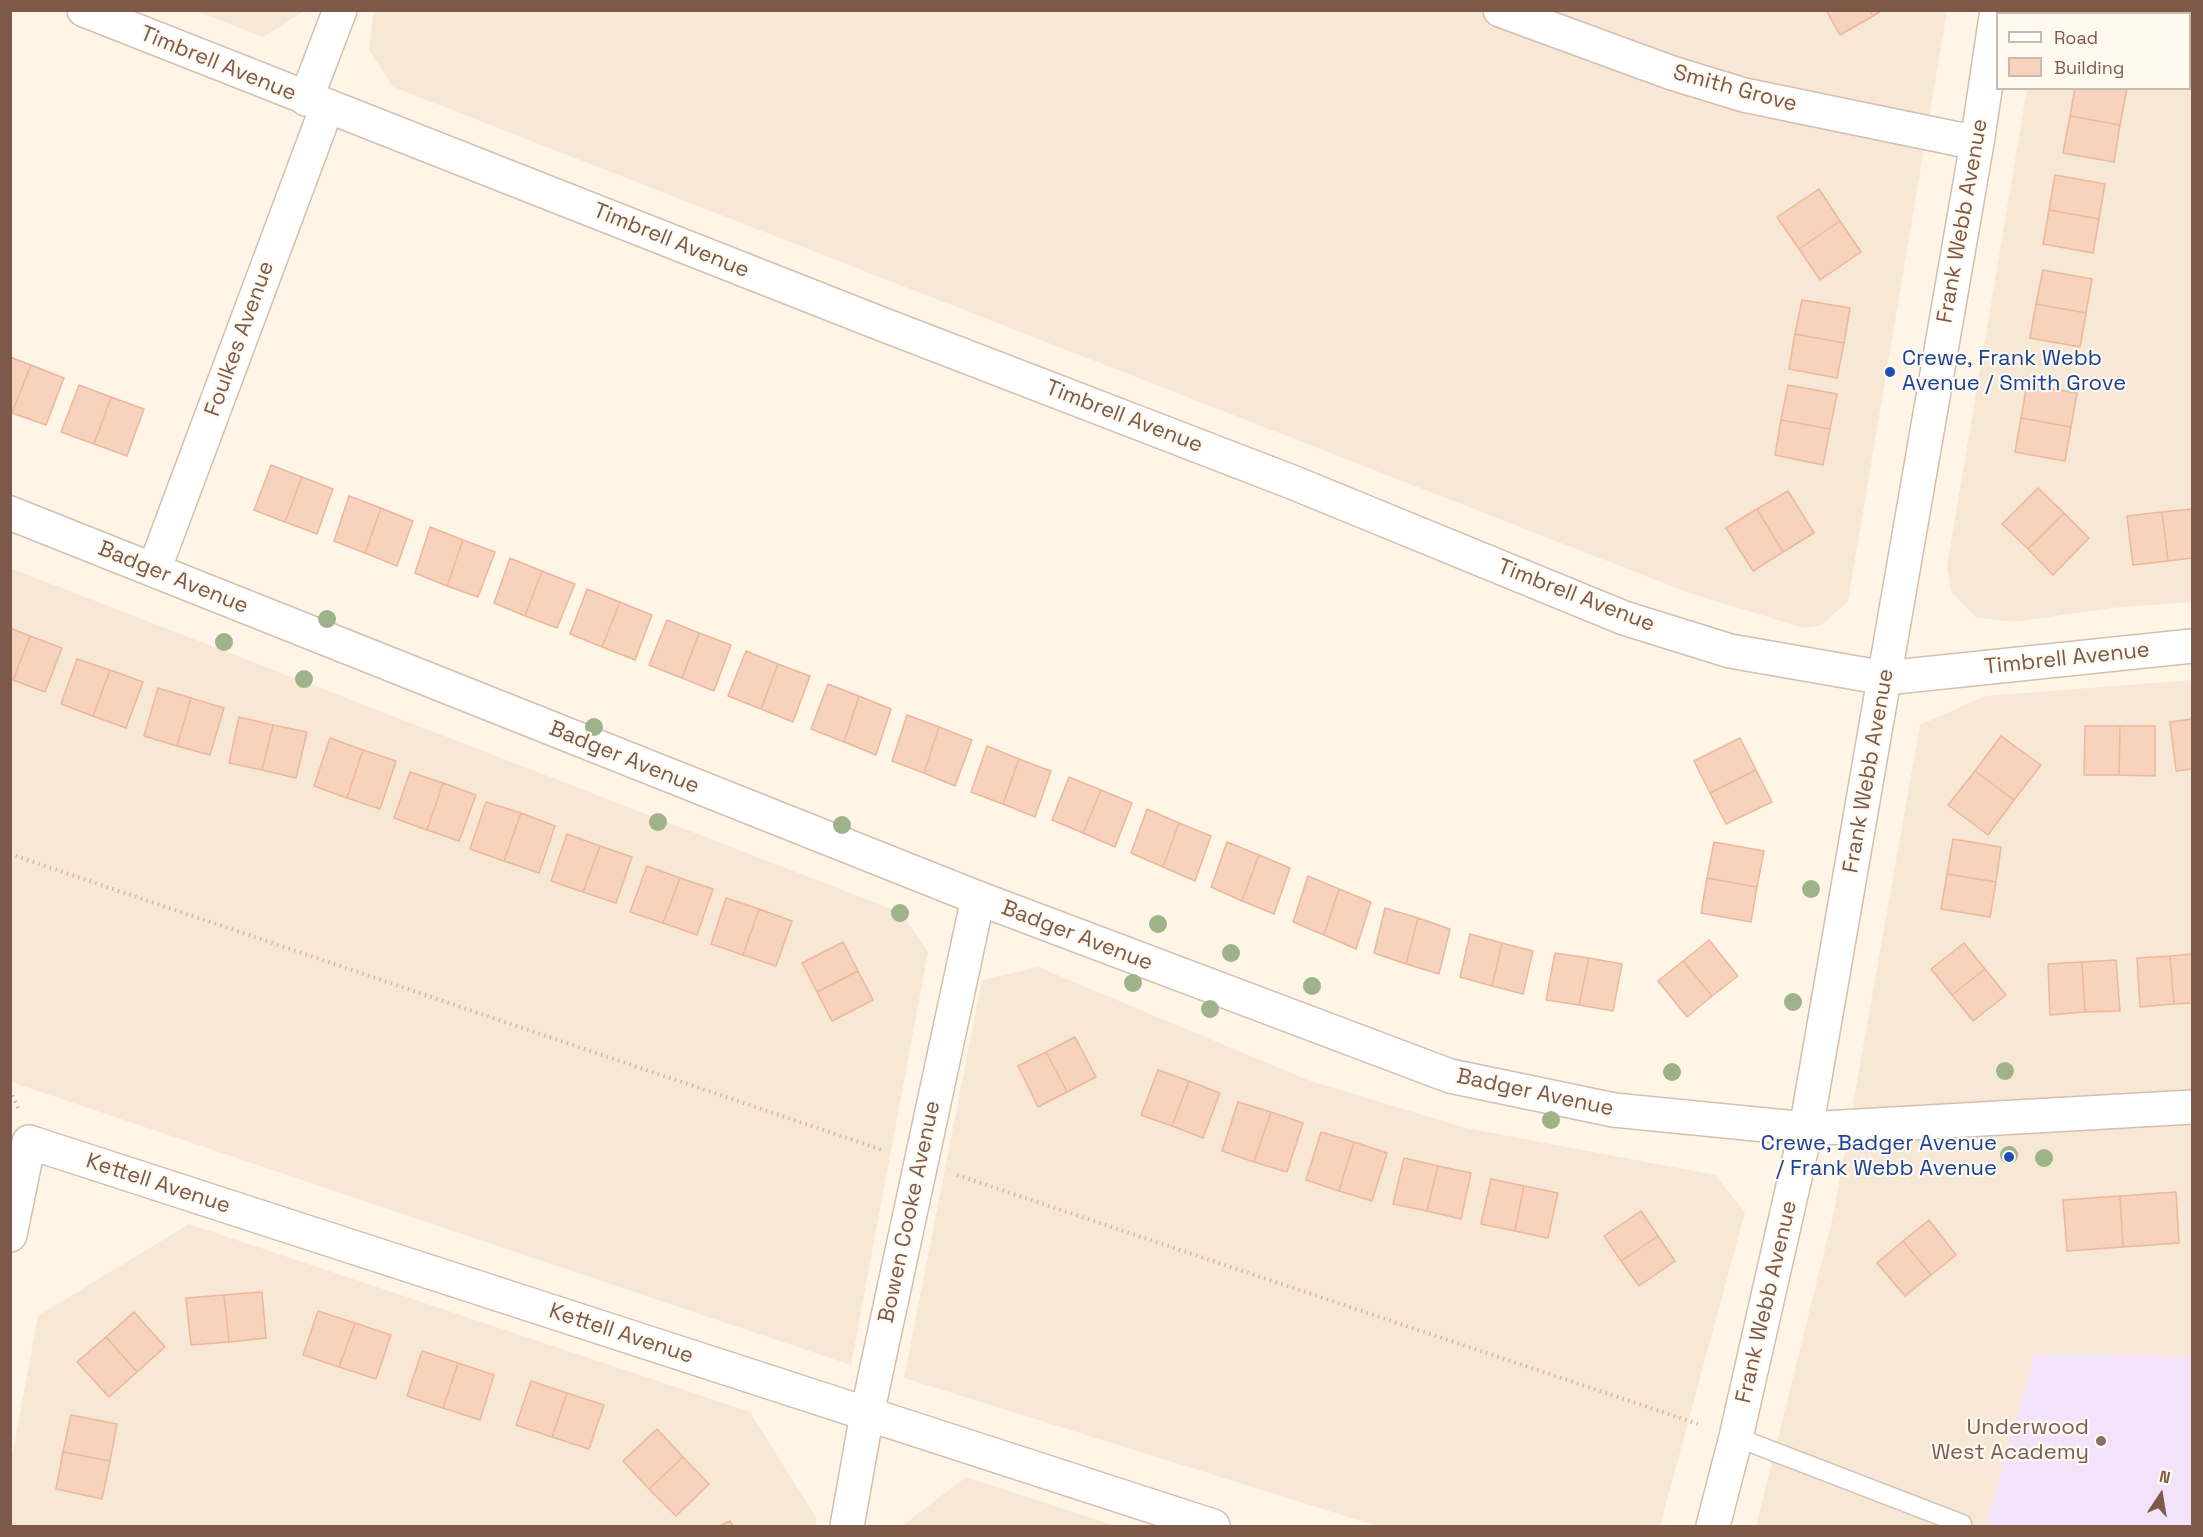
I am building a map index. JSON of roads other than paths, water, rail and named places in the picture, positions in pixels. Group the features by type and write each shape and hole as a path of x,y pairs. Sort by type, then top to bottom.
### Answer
{"street":[{"name":"Timbrell Avenue","path":"84,10 316,103 1292,482 1624,618 1730,651 1885,678 2193,646"},
{"name":"Foulkes Avenue","path":"154,570 316,103 340,10"},
{"name":"Smith Grove","path":"1500,10 1672,73 1744,95 1977,143"},
{"name":"Frank Webb Avenue","path":"1713,1527 1736,1437 1806,1129 1977,143 1996,17"},
{"name":"Badger Avenue","path":"10,513 978,898 1450,1076 1614,1110 1806,1129 2193,1107"},
{"name":"Bowen Cooke Avenue","path":"847,1527 867,1414 978,898"},
{"name":"Kettell Avenue","path":"10,1235 28,1142 1213,1527"}],"lane":[{"path":"1736,1437 1962,1524 1962,1527"}],"place":[{"name":"Crewe, Frank Webb Avenue / Smith Grove","path":"1890,372"},
{"name":"Crewe, Badger Avenue / Frank Webb Avenue","path":"2009,1157"},
{"name":"Underwood West Academy","path":"2101,1441"}]}
